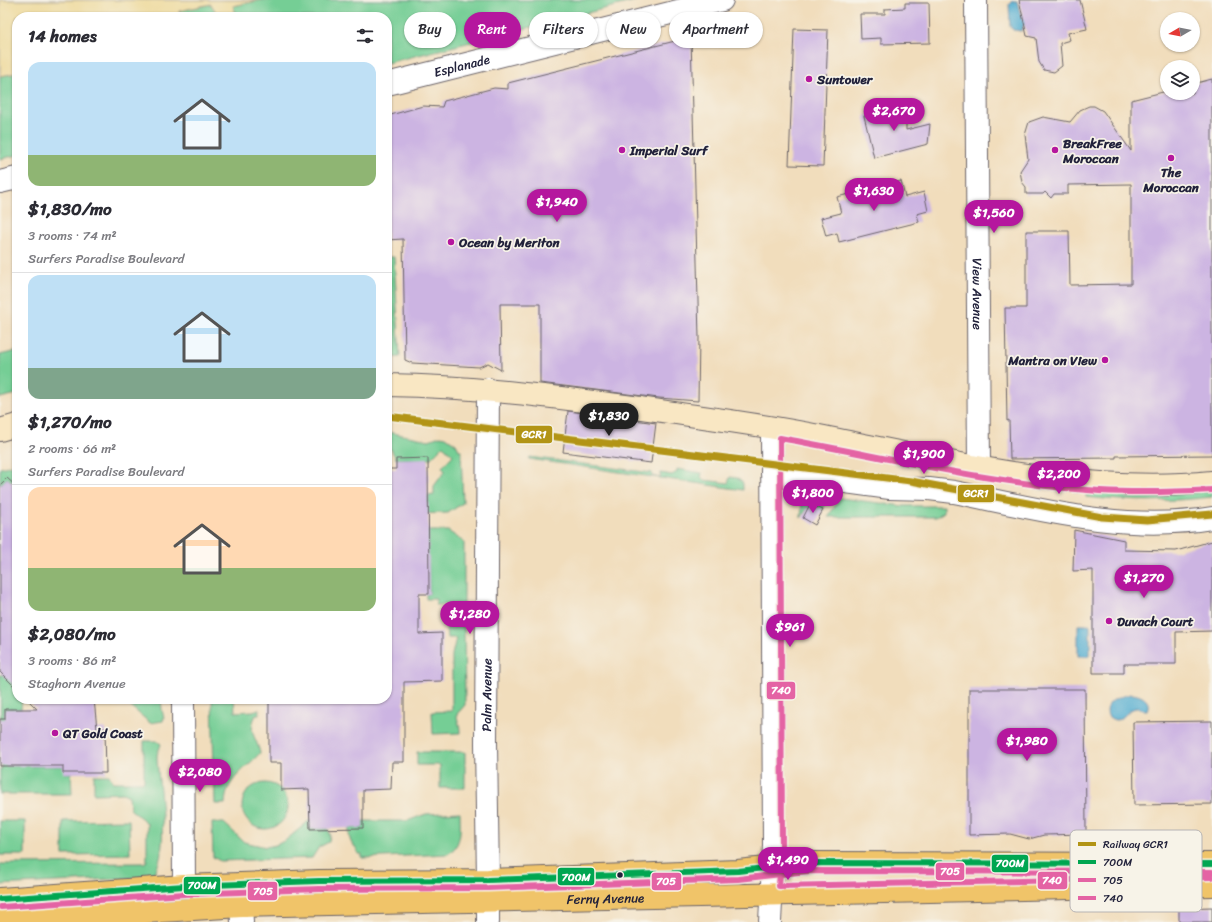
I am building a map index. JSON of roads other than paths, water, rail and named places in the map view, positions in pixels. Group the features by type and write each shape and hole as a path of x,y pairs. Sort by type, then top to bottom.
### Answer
{"highway":[{"name":"Ferny Avenue","path":"0,920 242,914 488,890 738,871 808,863 1070,864"},
{"name":"Ferny Avenue","path":"1202,864 1212,864"},
{"name":"Ferny Avenue","path":"0,899 184,886 319,881 488,890 770,894 1070,888"},
{"name":"Ferny Avenue","path":"1202,885 1212,885"}],"street":[{"name":"Esplanade","path":"392,83 722,0"},
{"name":"View Avenue","path":"976,0 978,468"},
{"path":"0,182 12,179"},
{"path":"392,385 488,390 552,396 772,428 978,468 1072,480 1118,484 1212,482"},
{"name":"Palm Avenue","path":"488,390 486,742 488,922"},
{"path":"0,430 12,426"},
{"path":"770,922 770,894 774,845 772,428"},
{"path":"772,472 890,488 930,489 954,492 1101,520 1170,523 1212,518"},
{"path":"183,704 184,886"}],"water":[{"path":"1012,1 1017,1 1020,13 1025,23 1021,31 1013,30 1010,26 1009,4"},
{"path":"1078,625 1090,625 1090,656 1078,656"},
{"path":"1132,694 1142,697 1147,701 1147,711 1134,708 1118,720 1113,720 1108,716 1107,711 1110,703 1122,696"}],"rail line":[{"name":"GCR1","path":"392,417 911,481 1102,517 1147,520 1212,514"}],"place":[{"name":"Suntower","path":"809,79"},
{"name":"Imperial Surf","path":"622,150"},
{"name":"BreakFree Moroccan","path":"1055,150"},
{"name":"The Moroccan","path":"1171,158"},
{"name":"Ocean by Meriton","path":"451,242"},
{"name":"Mantra on View","path":"1105,360"},
{"name":"Duvach Court","path":"1109,621"},
{"name":"QT Gold Coast","path":"55,733"}]}
